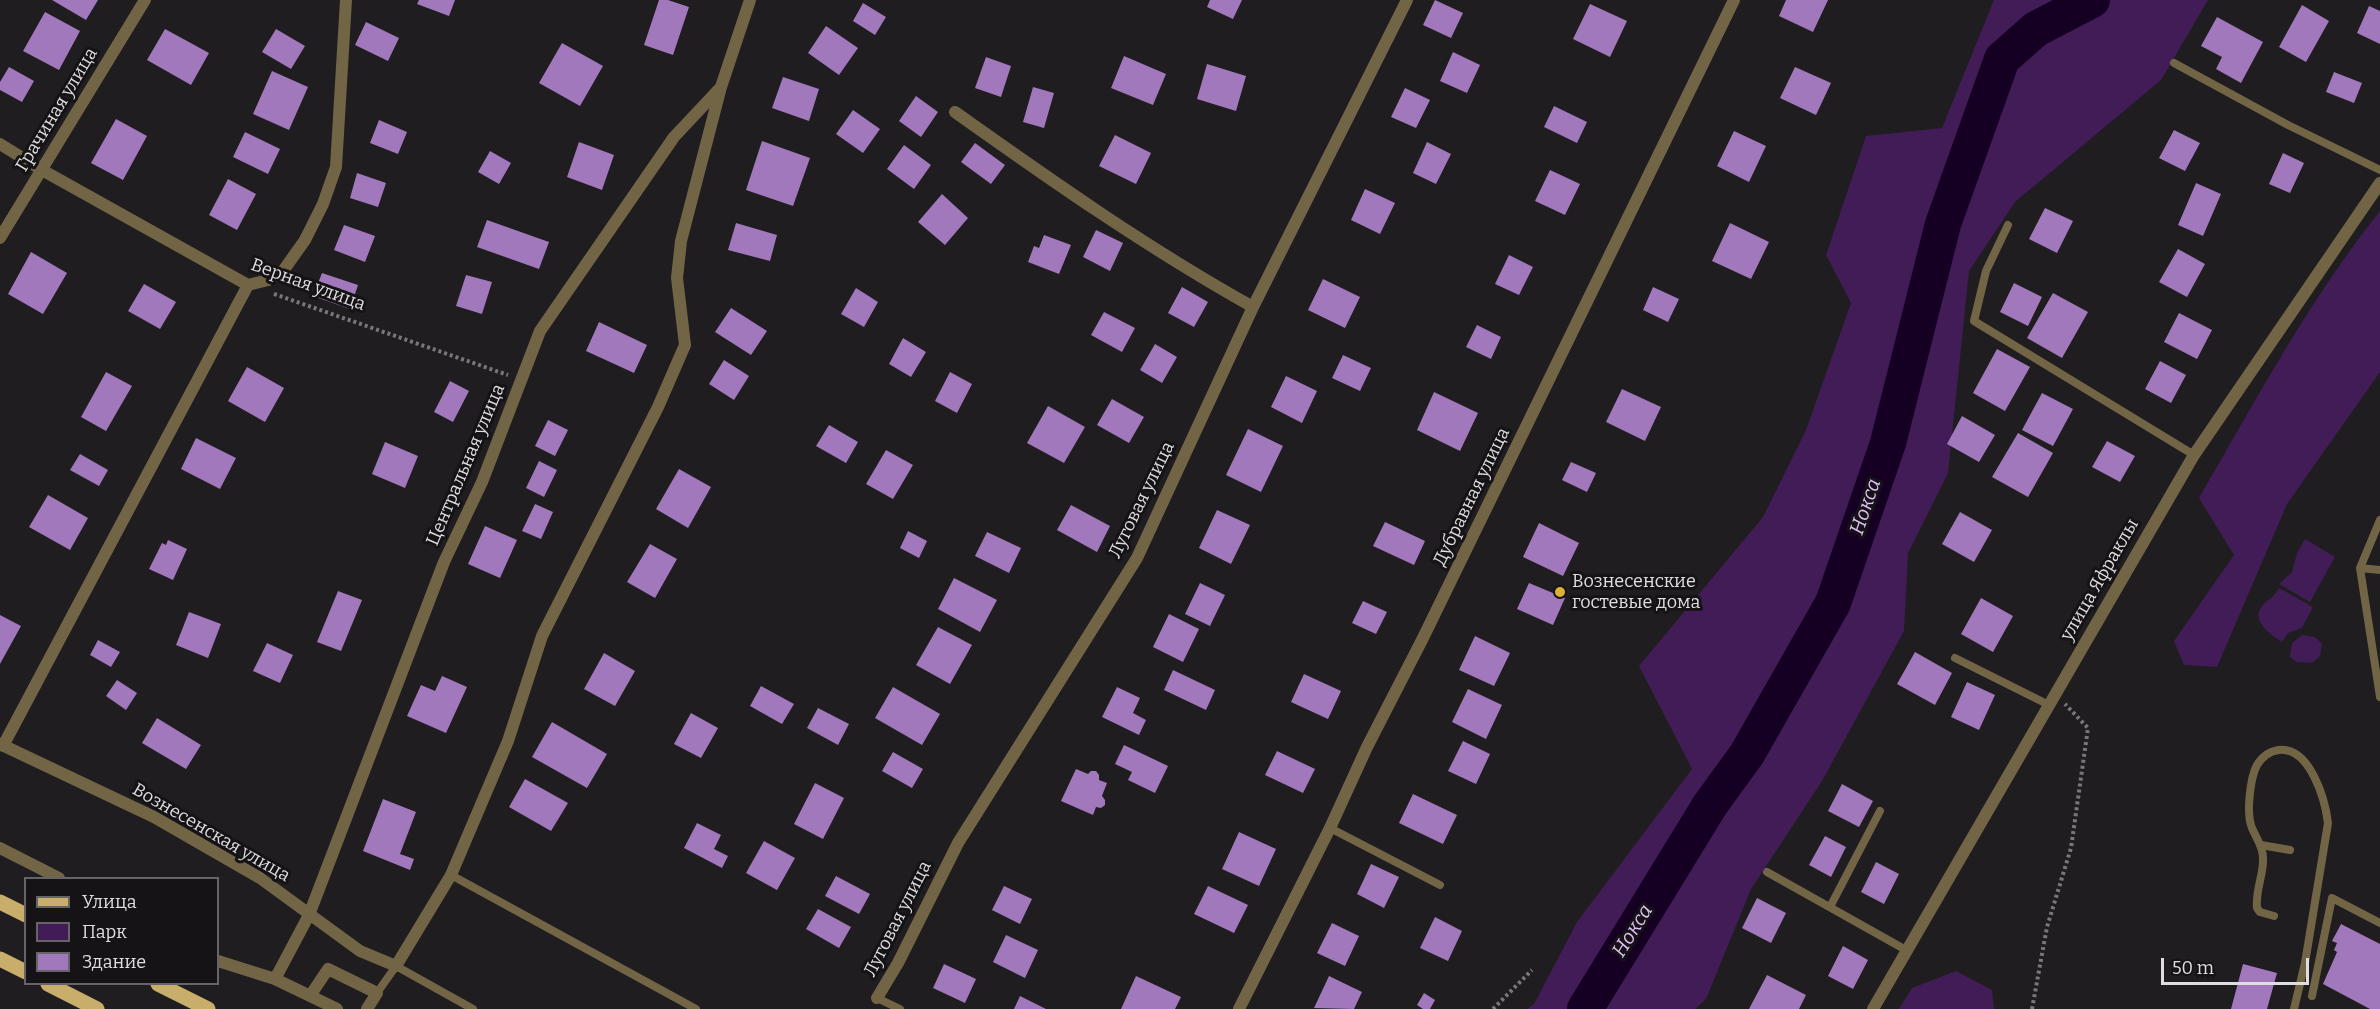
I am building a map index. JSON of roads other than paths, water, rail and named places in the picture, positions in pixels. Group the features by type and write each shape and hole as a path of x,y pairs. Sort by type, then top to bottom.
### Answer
{"main road":[{"path":"0,902 24,914"},
{"path":"0,959 24,971"},
{"path":"50,985 97,1009"},
{"path":"160,985 208,1009"}],"street":[{"name":"Грачиная улица","path":"0,238 145,0"},
{"path":"2,745 248,285 268,280 283,271 304,240 323,204 336,167 346,0"},
{"name":"Центральная улица","path":"275,978 309,915 444,562 482,482 540,330 674,137 722,87 750,0"},
{"name":"Луговая улица","path":"877,998 898,963 958,843 1137,558 1253,307 1407,0"},
{"name":"Дубравная улица","path":"1239,1009 1330,828 1367,747 1423,638 1734,0"},
{"path":"396,966 451,875 508,741 542,636 658,407 684,345 676,278 681,241 722,87"},
{"path":"955,112 1073,196 1191,272 1253,307"},
{"name":"Верная улица","path":"0,144 42,170 248,285"},
{"name":"улица Яфраклы","path":"1873,1009 2194,455 2380,183"},
{"name":"Вознесенская улица","path":"2,745 154,817 260,878 360,951 396,966"},
{"path":"0,848 55,877"},
{"path":"219,961 275,978 337,1009"},
{"path":"310,996 328,969 377,993 368,1009"}],"lane":[{"path":"2174,63 2288,125 2380,170"},
{"path":"2008,225 1986,271 1974,321 2194,455"},
{"path":"2380,520 2360,568 2380,697"},
{"path":"2360,568 2380,570"},
{"path":"1955,658 2052,700"},
{"path":"2274,916 2264,914 2257,908 2263,857 2249,813 2257,765 2263,758 2277,750 2295,752 2308,764 2325,803 2328,823 2305,963 2294,1009"},
{"path":"1830,907 1880,811"},
{"path":"1330,828 1440,885"},
{"path":"2260,844 2290,850"},
{"path":"1767,872 1906,950"},
{"path":"451,875 696,1009"},
{"path":"2312,996 2332,898 2380,923"},
{"path":"377,993 396,966 473,1009"},
{"path":"877,998 900,1009"}],"waterway":[{"name":"Нокса","path":"1585,1009 1710,805 1747,754 1833,603 1888,443 1943,224 2002,59 2036,29 2092,0"}],"place":[{"name":"Вознесенские гостевые дома","path":"1560,592"}]}
